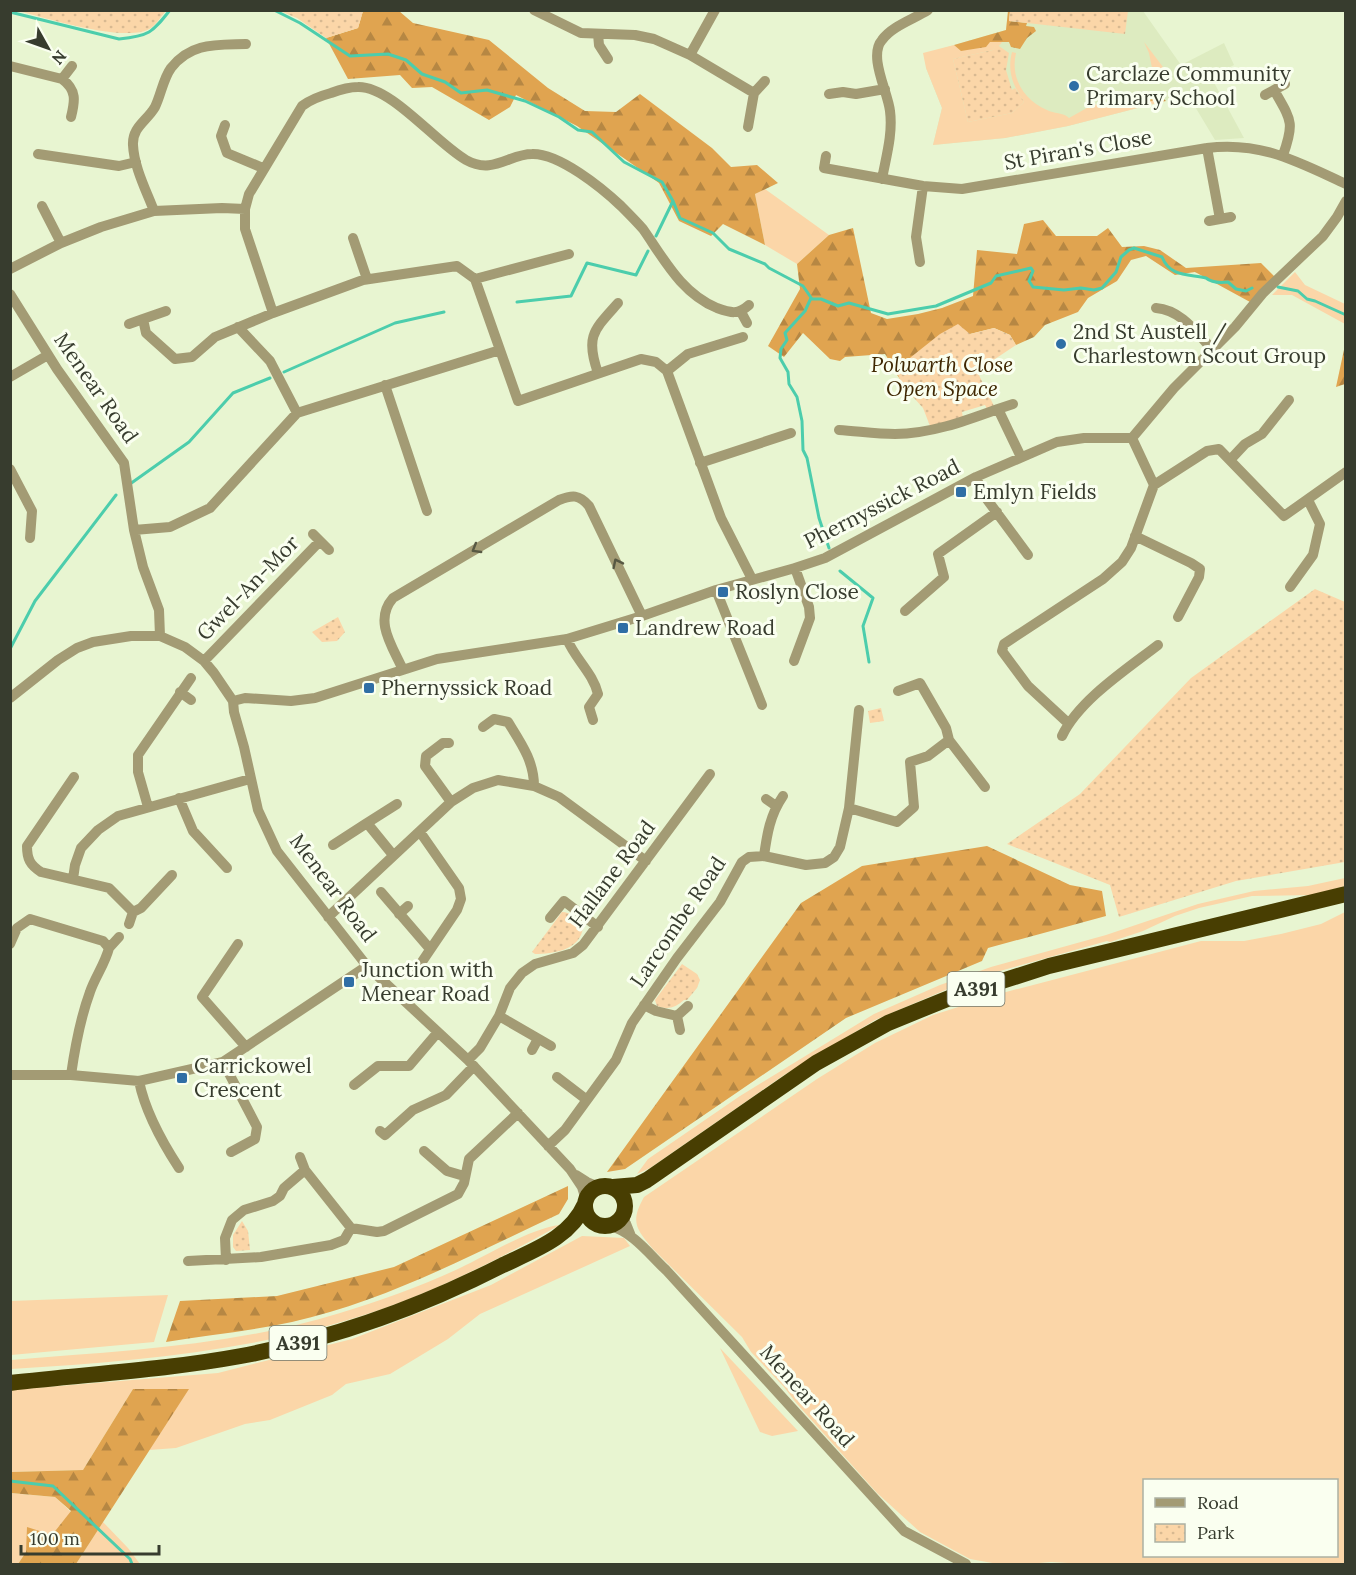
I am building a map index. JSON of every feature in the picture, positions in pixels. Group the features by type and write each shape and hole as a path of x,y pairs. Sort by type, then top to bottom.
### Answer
{"highway":[{"name":"A391","path":"606,1187 637,1185 647,1180 816,1063 888,1023 952,997 1049,966 1346,894"},
{"name":"A391","path":"625,1210 647,1180"},
{"path":"606,1187 621,1193 625,1210 620,1221 605,1226 588,1218 585,1202 591,1191 606,1187"},
{"name":"A391","path":"566,1232 580,1214 585,1202"},
{"name":"A391","path":"10,1383 241,1356 298,1343 426,1302 566,1232 591,1226 605,1226"}],"street":[{"path":"534,10 581,33 636,35 654,39 690,55 754,93"},
{"path":"690,55 716,10"},
{"path":"882,179 891,135 890,111 877,63 878,45 888,33 928,10"},
{"path":"598,34 599,45 608,59"},
{"path":"154,211 136,162 133,143 136,129 155,106 170,69 185,55 204,45 246,44"},
{"path":"10,66 62,79 70,87 75,97 71,117"},
{"path":"62,79 72,66"},
{"path":"748,127 754,93 765,81"},
{"path":"1283,155 1291,123 1270,93 1286,84"},
{"path":"273,313 245,229 245,209 249,194 297,113 309,100 343,89 359,87 380,92 467,160 487,166 531,153 547,156 584,175 641,227 667,266 691,292 730,313 745,308 747,323"},
{"path":"829,94 843,92 856,94 885,89"},
{"path":"225,125 221,136 227,153 263,168"},
{"name":"St Piran's Close","path":"826,156 824,168 945,189 974,188 1207,147 1231,146 1258,148 1283,155 1346,184"},
{"path":"1207,147 1220,219"},
{"path":"38,154 119,165 136,162"},
{"path":"922,265 916,237 923,186"},
{"path":"1154,486 1132,438 1174,388 1235,327 1263,293 1323,236 1346,201"},
{"path":"42,206 61,243"},
{"path":"10,269 61,243 101,227 154,211 245,209"},
{"path":"353,238 367,279"},
{"path":"476,279 569,254"},
{"path":"144,320 146,333 175,359 192,357 215,338 238,327 367,279 458,266 476,279 518,401 641,358 656,362 667,371 722,518 752,579"},
{"name":"Menear Road","path":"10,294 48,355 124,463 134,530 143,567 159,610 160,636 185,647 204,661 233,701 258,810 277,851 367,966 471,1063 575,1175 587,1182 606,1187"},
{"path":"598,373 591,343 594,331 613,316 618,303"},
{"path":"1156,308 1169,309 1185,320 1212,349"},
{"path":"129,324 165,311"},
{"path":"238,327 270,361 297,413"},
{"path":"667,371 688,354 743,337"},
{"path":"134,530 170,526 210,508 297,413 500,350"},
{"path":"10,377 48,355"},
{"path":"385,385 427,511"},
{"path":"1230,460 1245,444 1262,434 1288,400"},
{"path":"839,430 895,434 917,432 960,423 1012,404"},
{"path":"998,409 1022,457"},
{"path":"700,463 791,433"},
{"name":"Phernyssick Road","path":"233,701 245,698 291,702 315,698 437,659 567,639 716,590 825,558 976,477 1057,442 1084,438 1132,438"},
{"path":"1068,723 1028,686 1002,651 1004,644 1103,579 1122,562 1135,536 1154,486 1208,451 1219,449 1284,516 1346,472"},
{"path":"10,469 32,511 30,538"},
{"path":"976,477 983,494 1028,555"},
{"path":"403,670 384,621 385,608 393,598 571,495 581,497 589,506 642,616"},
{"path":"1290,587 1313,555 1320,524 1308,500"},
{"path":"905,611 944,577 938,554 997,512"},
{"path":"1135,536 1191,563 1200,570 1199,577 1178,617"},
{"name":"Gwel-An-Mor","path":"204,661 317,538 329,550"},
{"path":"794,662 810,618 809,607 795,568"},
{"path":"716,590 762,705"},
{"path":"10,698 77,648 93,642 131,636 160,636"},
{"path":"567,639 572,652 595,682 598,694 589,707 593,720"},
{"path":"1062,736 1068,723 1105,686 1158,645"},
{"path":"148,807 138,772 138,755 191,678"},
{"path":"898,691 920,683 946,728 949,740 985,788"},
{"path":"180,692 191,700"},
{"path":"783,796 776,806 767,830 764,856 806,865 825,863 834,857 840,847 849,808 859,710"},
{"path":"483,727 494,719 508,722 531,761 534,786"},
{"path":"849,808 897,822 914,807 910,762 928,756 949,740"},
{"path":"448,743 443,743 426,756 426,766 451,802"},
{"name":"Hallane Road","path":"385,1136 413,1110 446,1095 471,1063 499,1016 510,988 522,973 535,964 573,954 583,945 710,774"},
{"path":"74,777 27,846 27,857 33,867 41,872 109,888 133,912"},
{"path":"73,879 81,848 98,830 118,816 250,779"},
{"path":"328,917 451,802 473,788 498,780 534,786 559,797 646,861"},
{"path":"66,788 76,795"},
{"path":"179,798 193,831 227,868"},
{"path":"766,799 776,806"},
{"path":"333,845 397,804"},
{"path":"367,823 393,855"},
{"path":"413,975 457,910 461,899 459,888 420,832"},
{"name":"Larcombe Road","path":"548,1146 565,1130 616,1060 632,1023 677,958 720,902 742,862 748,857 764,856"},
{"path":"129,924 133,912 141,908 172,875"},
{"path":"381,892 430,949"},
{"path":"550,918 564,901 598,927"},
{"path":"399,914 408,906"},
{"path":"10,944 17,928 30,919 103,941 109,948"},
{"path":"71,1075 76,1040 90,991 109,948 119,937"},
{"path":"238,944 202,996 246,1047"},
{"path":"10,1075 71,1075 138,1081 223,1062 367,966"},
{"path":"645,1005 656,1011 677,1016"},
{"path":"677,1016 688,1006"},
{"path":"499,1016 551,1046"},
{"path":"677,1016 680,1030"},
{"path":"354,1085 378,1066 409,1066 438,1032"},
{"path":"532,1050 538,1039"},
{"path":"223,1062 257,1127 255,1139 231,1152"},
{"path":"138,1081 149,1115 179,1167"},
{"path":"560,1084 587,1100"},
{"path":"300,1157 304,1170 351,1228 377,1232 392,1228 458,1194 464,1183 469,1159 518,1113"},
{"path":"424,1151 447,1171 464,1176"},
{"path":"226,1260 225,1239 232,1220 244,1210 273,1201 304,1170"},
{"name":"Menear Road","path":"575,1175 585,1202"},
{"path":"625,1210 625,1221 631,1236"},
{"name":"Menear Road","path":"605,1226 631,1236 666,1270 904,1531 966,1564"},
{"path":"188,1261 261,1257 336,1244 344,1240 351,1228"}],"shaded area":[{"name":"Carclaze Community Primary School","path":"1008,11 1143,11 1181,65 1224,43 1234,65 1211,77 1244,138 1215,140 1188,95 1068,126 1005,138 933,145 942,108 926,68 944,48 1006,30"}],"green space":[{"path":"1010,10 1128,11 1125,34 1009,21"},
{"path":"19,11 166,11 151,28 140,32 124,33 66,24"},
{"path":"280,11 363,11 358,28 326,38 297,18"},
{"path":"363,11 399,11 413,23 489,40 548,88 585,111 616,112 640,94 712,148 731,167 757,165 778,183 755,194 765,245 723,224 711,236 679,221 659,183 577,126 516,95 510,107 489,120 432,87 412,88 400,75 348,79 326,38 358,28"},
{"path":"1008,11 1010,11 1009,21 1027,23 1026,26 1034,27 1036,31 1027,38 1020,49 1011,47 1009,42 990,42 986,47 961,51 954,45 1006,30"},
{"path":"1002,42 993,50 953,59 968,122 1012,113 1024,102 1012,78 1010,66 1012,52 1016,53 1017,79 1026,94 1039,106 1069,118 1094,104 1102,103 1121,107 1155,100 1157,103 1068,126 1005,138 933,145 942,108 926,68 923,53 954,45 960,48"},
{"path":"1144,42 1163,67 1160,71 1153,73"},
{"path":"996,44 1009,53 1006,70 1012,90 1015,88 1024,102 1012,113 968,122 953,59 993,50"},
{"path":"1143,95 1144,100 1160,95 1166,101 1157,103 1155,100 1121,107 1102,103"},
{"path":"765,189 829,235 797,264 765,245 755,194"},
{"path":"1043,220 1056,236 1097,236 1108,228 1122,247 1144,246 1160,250 1186,268 1261,263 1275,277 1250,302 1195,272 1175,275 1146,256 1131,260 1117,281 1088,298 1078,312 1045,325 1034,337 1016,345 1010,335 994,328 970,334 914,398 885,354 845,357 840,361 830,359 803,333 784,357 768,346 800,289 797,264 829,235 853,228 871,313 887,319 942,308 973,296 977,250 1017,254 1024,224"},
{"path":"1295,272 1305,285 1345,304 1345,324 1292,295 1272,295"},
{"name":"Polwarth Close Open Space","path":"958,324 970,334 994,328 1010,335 1016,345 977,371 994,406 987,409 985,405 962,412 963,418 930,426 923,408 914,398 910,388 900,380 896,369 940,334"},
{"path":"1345,345 1345,384 1336,387"},
{"path":"1315,589 1345,602 1345,862 1236,881 1119,917 1110,885 1007,844 1080,794 1191,678"},
{"path":"338,617 345,632 337,641 322,642 312,632"},
{"path":"881,708 884,721 870,723 868,711"},
{"path":"987,846 1070,885 1102,891 1106,916 988,948 982,961 846,1018 625,1169 607,1172 801,903 862,866"},
{"path":"1345,878 1345,886 1312,895 1252,896 1199,908 1110,942 982,976 957,985 875,1020 784,1075 650,1168 637,1174 648,1159 740,1096 874,1014 940,985 991,967 1106,935 1198,904 1254,891 1308,886"},
{"path":"562,912 574,917 583,927 577,941 572,946 558,952 535,954 532,952"},
{"path":"1345,912 1345,1564 1051,1562 998,1564 970,1559 920,1532 877,1493 751,1352 742,1337 653,1249 639,1230 636,1219 644,1197 817,1079 875,1043 933,1015 1006,992 1201,941 1244,941 1321,924"},
{"path":"682,964 697,974 700,980 697,988 687,1000 674,1006 665,1008 657,1006 655,1000"},
{"path":"568,1186 568,1199 559,1214 395,1289 327,1313 292,1322 166,1342 180,1301 277,1296 394,1267"},
{"path":"242,1221 248,1231 250,1250 236,1251 233,1247 233,1235"},
{"path":"560,1225 483,1266 424,1293 309,1331 260,1342 161,1357 11,1369 11,1360 94,1354 218,1340 300,1324 401,1293 460,1268 523,1236"},
{"path":"582,1236 624,1238 630,1246 480,1314 448,1339 390,1374 346,1384 332,1395 270,1420 245,1424 176,1448 149,1450 188,1389 133,1389 83,1470 11,1472 10,1390 218,1373 352,1339 491,1285"},
{"path":"168,1295 154,1342 11,1355 11,1301"},
{"path":"720,1348 798,1431 772,1436 760,1432"},
{"path":"133,1389 189,1389 76,1564 18,1564 26,1552 27,1527 52,1535 71,1511 55,1497 11,1493 11,1472 83,1470"},
{"path":"10,1493 55,1497 71,1512 52,1535 26,1552 18,1564 11,1564"},
{"path":"103,1522 128,1548 140,1564 76,1564"}],"waterway":[{"path":"10,12 119,39 144,35 159,24 170,10"},
{"path":"274,10 300,23 350,56 388,54 406,60 422,74 445,82 461,93 487,90 525,101 559,117 578,130 592,132 624,162 662,182 680,218 713,233 729,249 765,264 803,286 812,299 821,299 838,306 849,303 888,314 936,306 991,283 996,276 1031,268 1033,271 1029,281 1033,287 1094,290 1102,288 1116,272 1121,257 1134,248 1162,257 1170,268 1180,274 1216,282 1228,282 1236,289 1246,291 1252,288"},
{"path":"656,236 673,201"},
{"path":"517,302 571,296 587,263 636,275 648,251"},
{"path":"1278,287 1298,291 1307,299 1346,315"},
{"path":"811,298 805,311 785,333 787,340 781,349 780,358 788,372 789,384 797,397 802,421 803,450 807,458 819,518 829,548"},
{"path":"284,372 395,323 444,312"},
{"path":"130,484 189,442 233,393 270,378"},
{"path":"10,649 35,601 116,495"},
{"path":"840,571 873,598 863,626 869,662"},
{"path":"10,1481 53,1486 130,1559 132,1564"}],"place":[{"name":"Carclaze Community Primary School","path":"1074,86"},
{"name":"2nd St Austell / Charlestown Scout Group","path":"1061,344"},
{"name":"Emlyn Fields","path":"961,492"},
{"name":"Roslyn Close","path":"723,592"},
{"name":"Landrew Road","path":"623,628"},
{"name":"Phernyssick Road","path":"369,688"},
{"name":"Junction with Menear Road","path":"349,982"},
{"name":"Carrickowel Crescent","path":"182,1078"}]}
